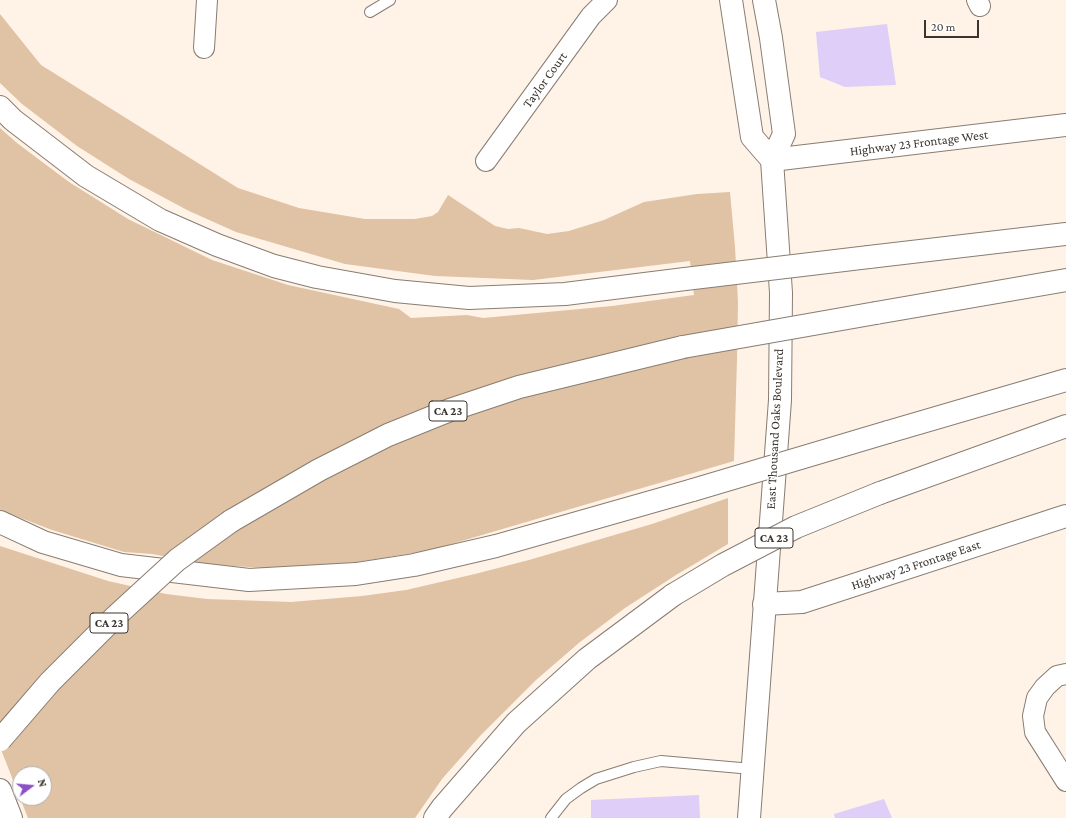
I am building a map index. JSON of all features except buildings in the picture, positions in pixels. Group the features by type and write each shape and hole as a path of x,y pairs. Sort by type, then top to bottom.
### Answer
{"main road":[{"path":"731,0 752,137 772,160"},
{"name":"East Thousand Oaks Boulevard","path":"749,818 780,400 781,294 772,160 784,134 771,38 764,0"},
{"path":"0,107 13,120 86,176 160,220 217,245 274,266 317,277 395,292 469,298 565,294 1066,234"},
{"name":"Highway 23 Frontage West","path":"772,160 1066,125"},
{"name":"CA 23","path":"0,740 50,682 116,616 177,560 231,521 320,470 381,439 450,410 519,387 683,347 876,312 1066,280"},
{"path":"0,522 43,542 121,565 249,580 356,574 414,565 496,546 693,490 1066,380"},
{"name":"CA 23","path":"435,818 516,723 587,659 673,595 723,565 796,527 880,493 1066,426"},
{"name":"Highway 23 Frontage East","path":"764,604 802,602 1066,516"},
{"path":"0,790 10,818"}],"street":[{"path":"204,48 207,0"},
{"name":"Taylor Court","path":"486,161 591,16 606,0"},
{"path":"1066,674 1057,676 1045,687 1037,698 1033,716 1035,732 1066,781"}],"lane":[{"path":"370,12 390,0"},
{"path":"551,818 566,799 581,788 596,779 634,767 661,761 752,769"}],"shaded area":[{"path":"0,14 41,65 238,188 299,208 365,219 415,219 432,216 438,212 448,195 495,226 508,229 519,228 547,234 569,231 604,220 644,202 697,194 730,192 738,302 734,461 431,550 358,562 277,569 205,564 152,554 124,552 52,530 0,510 0,128 17,143 69,182 128,219 212,260 288,285 399,309 411,318 467,315 483,318 612,306 694,295 690,261 533,280 435,276 345,264 236,232 189,211 129,179 77,146 22,104 0,83"},
{"path":"728,498 728,544 625,608 580,642 536,680 480,736 442,779 415,818 28,818 23,806 52,806 52,766 12,766 12,778 0,747 0,546 108,581 166,594 207,599 291,602 362,596 406,590 475,574 529,560 652,524"}]}
